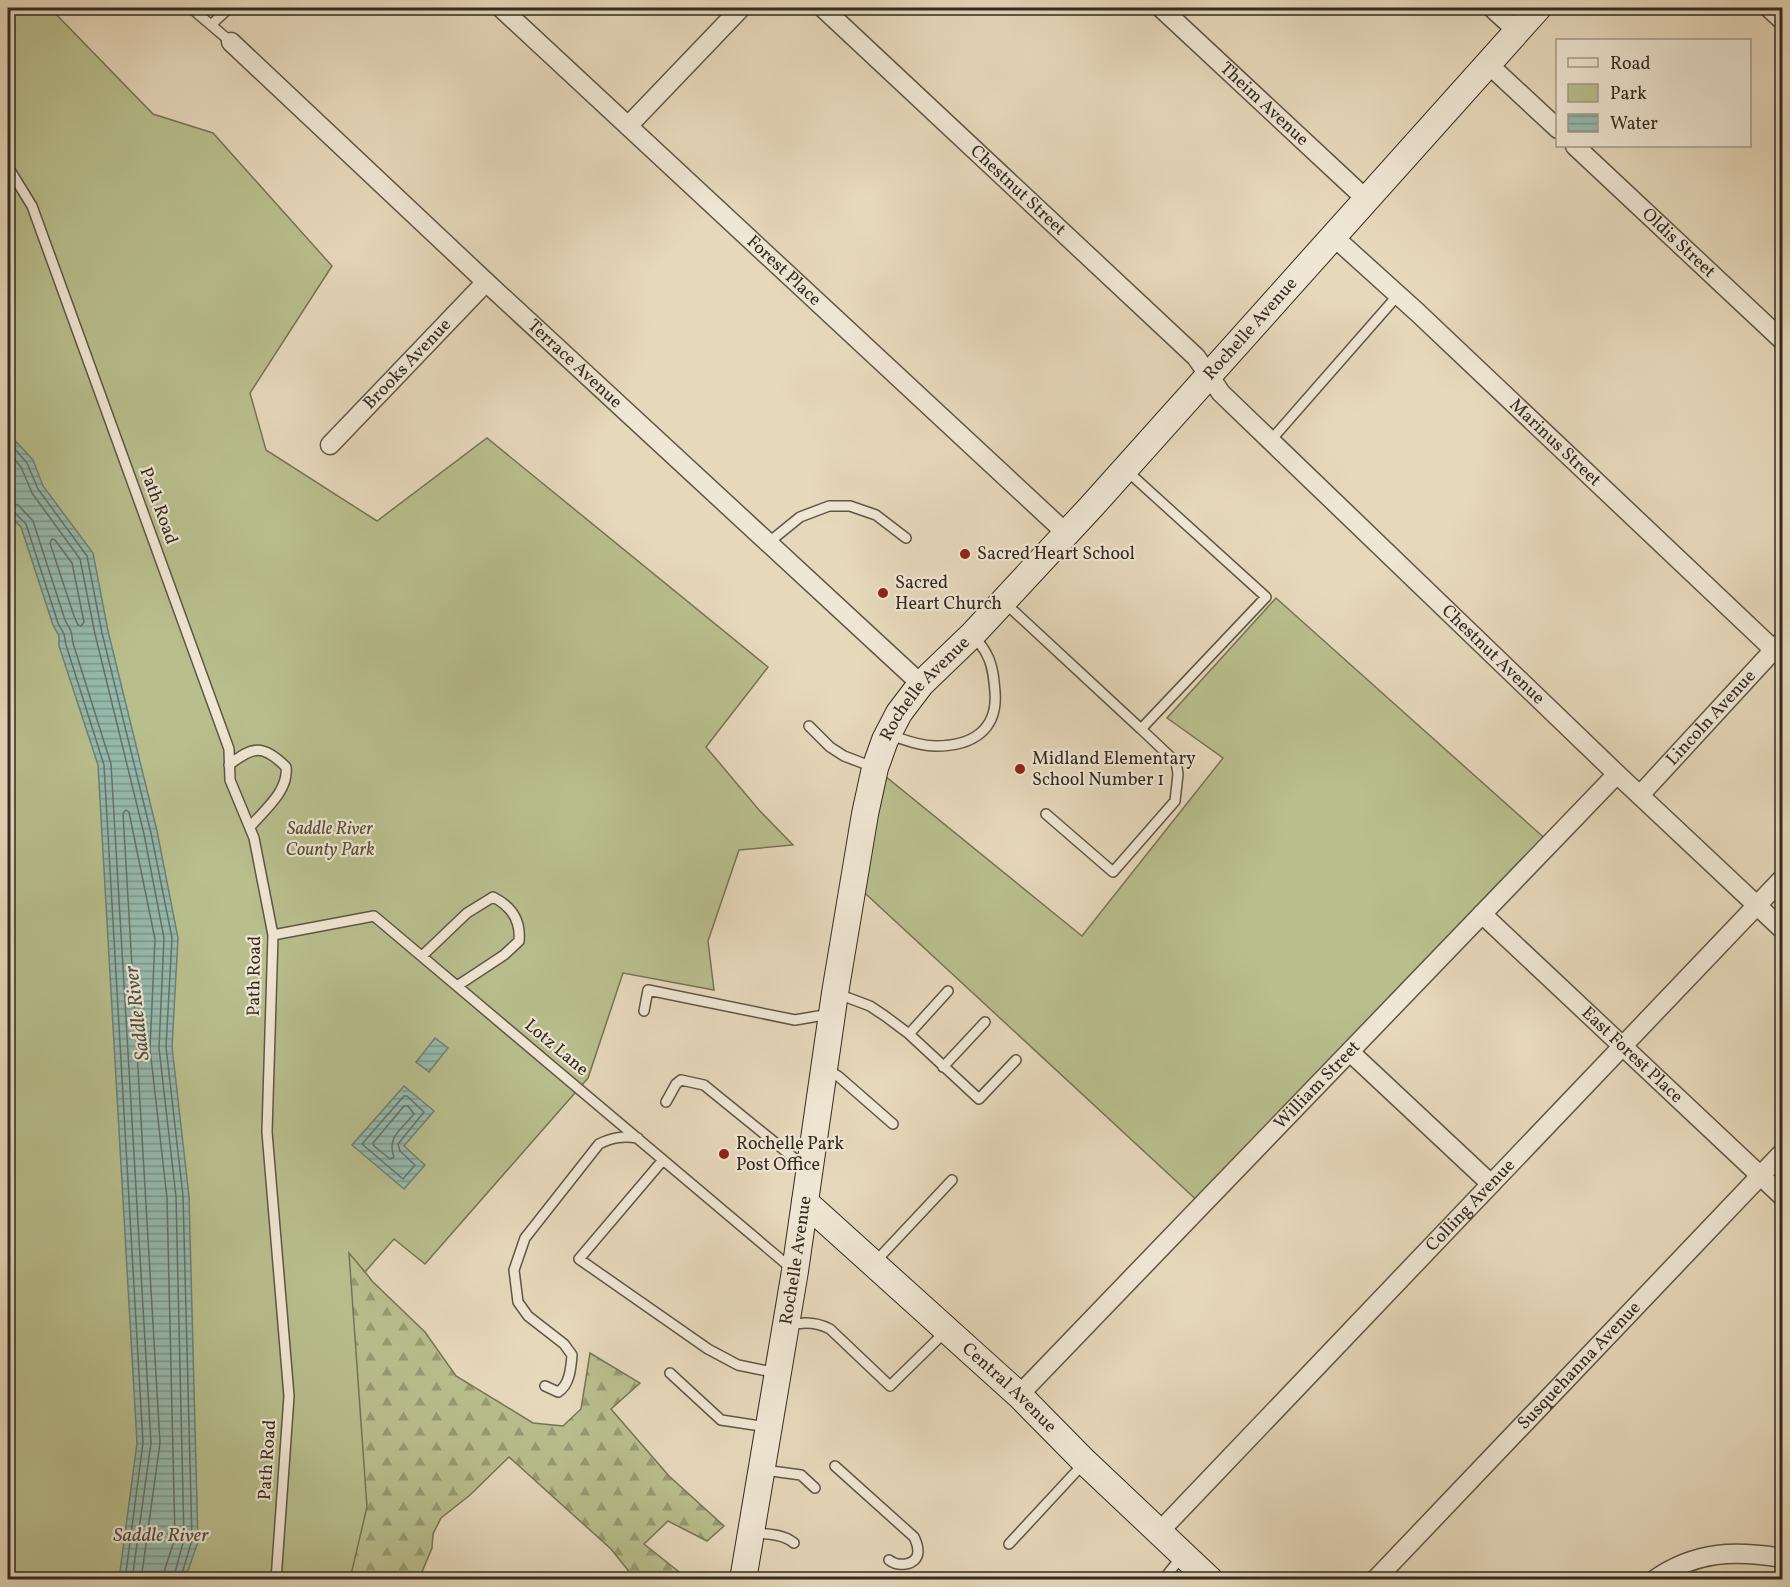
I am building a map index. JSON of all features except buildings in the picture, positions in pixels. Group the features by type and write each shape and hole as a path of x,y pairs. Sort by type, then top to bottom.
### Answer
{"street":[{"name":"Forest Place","path":"501,8 1066,533"},
{"path":"628,126 741,8"},
{"name":"Chestnut Street","path":"823,8 1196,357 1209,375"},
{"name":"Theim Avenue","path":"1161,8 1367,200"},
{"path":"1492,8 1517,31"},
{"name":"Rochelle Avenue","path":"743,1580 795,1271 834,1004 865,814 875,768 888,734 899,713 921,684 973,634 1125,469 1538,8"},
{"path":"1769,8 1782,20"},
{"name":"Terrace Avenue","path":"231,42 486,282 921,684"},
{"path":"1487,63 1556,128"},
{"name":"Oldis Street","path":"1576,147 1782,340"},
{"name":"Marinus Street","path":"1334,237 1778,645"},
{"name":"Brooks Avenue","path":"330,445 486,282"},
{"name":"Chestnut Avenue","path":"1209,375 1221,393 1617,774 1782,929"},
{"name":"Lincoln Avenue","path":"1640,795 1778,645"},
{"name":"William Street","path":"1019,1395 1617,774"},
{"name":"Colling Avenue","path":"1160,1532 1782,879"},
{"name":"East Forest Place","path":"1482,914 1782,1196"},
{"path":"1350,1052 1491,1184"},
{"name":"Susquehanna Avenue","path":"1374,1580 1782,1152"},
{"name":"Central Avenue","path":"805,1202 1019,1395 1085,1462 1210,1580"},
{"path":"1654,1580 1678,1566 1704,1557 1726,1553 1751,1553 1782,1558"}],"lane":[{"path":"191,8 231,42"},
{"path":"212,26 229,8"},
{"name":"Path Road","path":"8,167 32,206 229,749 230,780 254,838 273,934 267,1132 289,1396 276,1580"},
{"path":"1271,440 1398,295"},
{"path":"1125,469 1266,597 1141,729"},
{"path":"768,543 800,517 829,506 850,506 876,515 906,538"},
{"path":"1003,602 1176,762 1178,774 1175,801 1113,872 1046,814"},
{"path":"888,734 914,743 934,746 960,744 980,735 991,721 996,701 994,677 987,655 973,634"},
{"path":"808,726 830,747 844,756 875,768"},
{"path":"229,765 248,751 259,750 269,753 286,767 287,775 283,787 250,827"},
{"path":"422,956 467,913 493,897 503,902 516,917 520,930 519,941 504,955 458,986"},
{"name":"Lotz Lane","path":"273,934 374,916 795,1271"},
{"path":"644,1011 648,990 795,1020 834,1004 870,1006 909,1034 979,1099 1016,1060"},
{"path":"909,1034 948,991"},
{"path":"943,1067 985,1022"},
{"path":"825,1068 838,1076 893,1124"},
{"path":"666,1102 676,1084 681,1080 704,1085 810,1171"},
{"path":"545,1386 558,1392 564,1389 568,1381 572,1355 564,1344 528,1316 518,1302 514,1270 519,1253 525,1238 599,1144 610,1138 623,1136 638,1138"},
{"path":"663,1160 579,1258 708,1349 738,1365 778,1373"},
{"path":"873,1263 952,1180"},
{"path":"786,1327 795,1323 808,1322 830,1329 890,1386 947,1330"},
{"path":"670,1373 721,1420 769,1427"},
{"path":"1009,1544 1085,1462"},
{"path":"835,1466 914,1537 918,1551 912,1561 900,1565 889,1560"},
{"path":"762,1469 801,1475 815,1488"},
{"path":"751,1532 779,1536 794,1543"},
{"path":"1163,1580 1183,1554"}],"green space":[{"name":"Saddle River County Park","path":"8,8 50,8 153,114 213,133 332,266 250,393 266,450 377,521 487,438 768,667 706,747 759,810 793,845 739,850 708,941 714,990 623,973 588,1078 425,1264 394,1239 365,1272 349,1253 367,1507 350,1579 8,1580"},
{"path":"1276,598 1550,843 1202,1205 854,883 875,768 1082,936 1223,758 1167,718"},
{"path":"349,1251 372,1281 425,1332 456,1376 533,1423 563,1426 581,1409 590,1353 640,1383 611,1409 669,1476 724,1526 707,1541 668,1521 644,1544 688,1579 635,1579 611,1549 509,1457 470,1495 441,1518 433,1534 432,1548 419,1579 313,1579"}],"water":[{"name":"Saddle River","path":"8,433 33,460 43,486 93,553 108,631 157,831 178,938 172,1047 189,1196 198,1542 185,1579 119,1579 137,1443 98,765 59,646 59,636 53,625 21,527 8,514"},
{"path":"435,1038 448,1048 429,1072 416,1062"},
{"path":"404,1086 434,1111 404,1146 425,1165 404,1189 352,1145"}],"place":[{"name":"Sacred Heart School","path":"965,554"},
{"name":"Sacred Heart Church","path":"883,593"},
{"name":"Midland Elementary School Number 1","path":"1020,769"},
{"name":"Rochelle Park Post Office","path":"724,1154"}]}
